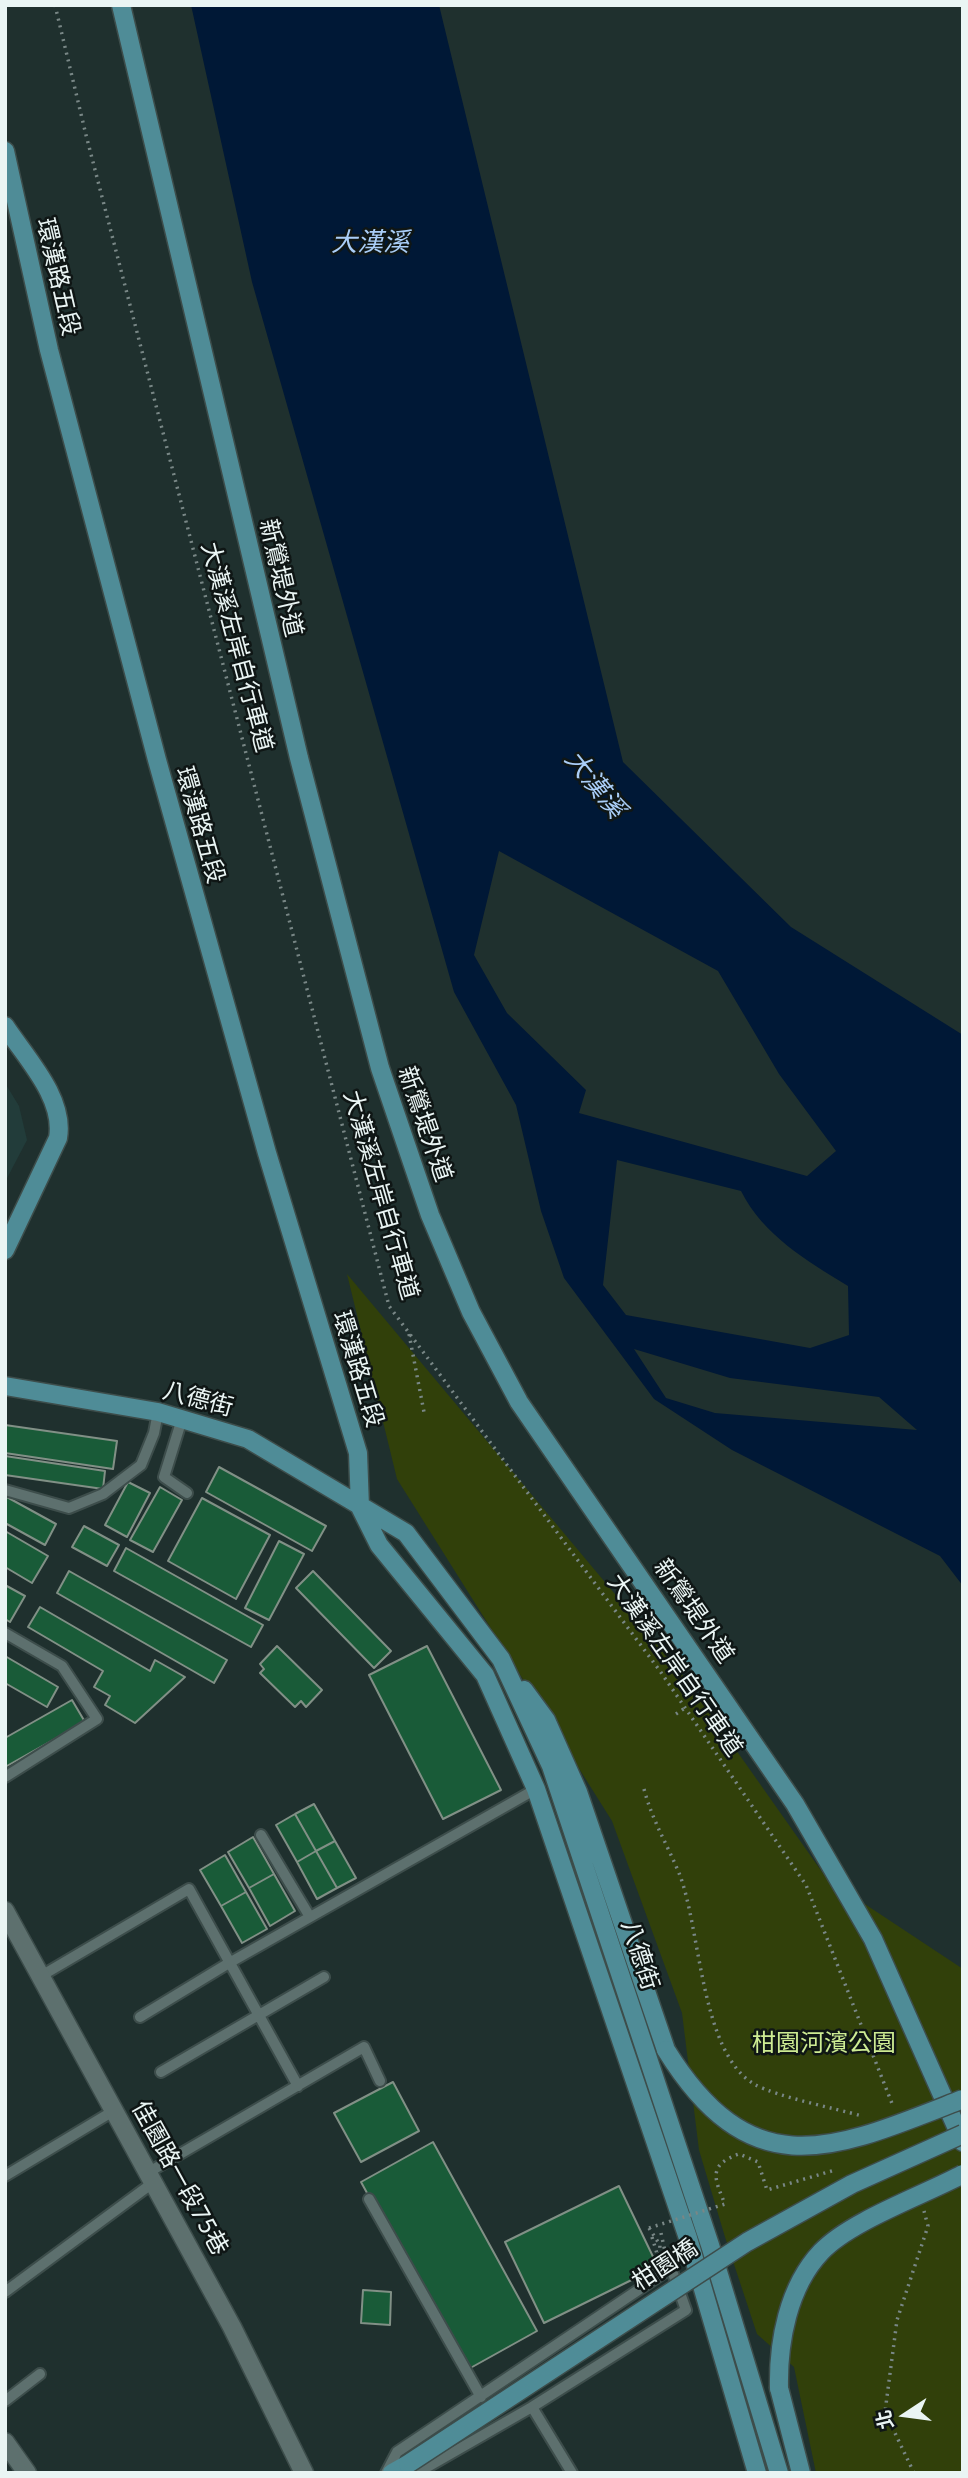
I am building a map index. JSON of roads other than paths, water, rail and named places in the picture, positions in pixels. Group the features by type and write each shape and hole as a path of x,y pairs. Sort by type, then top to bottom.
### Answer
{"street":[{"name":"新鶯堤外道","path":"121,5 339,914 380,1068 430,1215 471,1312 519,1402 795,1804 867,1928 963,2142"},
{"name":"環漢路五段","path":"5,151 49,350 157,761 267,1153 358,1453 360,1507"},
{"path":"5,1026 52,1097 60,1124 58,1138 5,1250"},
{"name":"八德街","path":"5,1386 158,1412 248,1439 406,1533 501,1660 551,1766 710,2245 779,2473"},
{"name":"八德街","path":"360,1507 379,1545 485,1675 536,1789 688,2238 757,2473"},
{"path":"501,1660 547,1720 578,1792 666,2050 688,2085 720,2117 744,2133 770,2143 800,2148 863,2138 963,2099"},
{"name":"佳園路一段75巷","path":"5,1912 232,2328 304,2473"},
{"name":"柑園橋","path":"392,2473 412,2468 747,2242 852,2184 963,2134"},
{"path":"801,2473 779,2388 778,2362 786,2317 804,2276 821,2251 847,2232 963,2174"},
{"path":"5,2442 27,2473"}],"lane":[{"path":"5,1490 69,1508 103,1494 141,1465 154,1433 158,1412"},
{"path":"182,1419 164,1477 187,1493"},
{"path":"5,1633 62,1666 97,1719 5,1777"},
{"path":"140,2017 229,1963 536,1789"},
{"path":"261,1835 310,1917"},
{"path":"41,1976 189,1889 298,2086"},
{"path":"161,2072 324,1977"},
{"path":"5,2292 151,2177 364,2047 380,2081"},
{"path":"5,2176 115,2110"},
{"path":"369,2199 481,2397"},
{"path":"386,2473 397,2452 671,2268 686,2309 532,2407 412,2468"},
{"path":"5,2401 40,2374"},
{"path":"532,2407 572,2473"}],"water":[{"name":"大漢溪","path":"191,5 439,5 623,762 791,927 963,1035 963,1586 940,1556 732,1450 654,1399 564,1278 541,1211 516,1105 454,992 252,282","holes":["499,851 718,971 779,1074 836,1151 807,1176 579,1113 586,1090 507,1013 474,955","617,1160 741,1191 761,1221 787,1246 848,1286 849,1335 810,1348 626,1315 603,1285","634,1349 730,1378 879,1397 917,1430 715,1413 666,1398"]}],"park label":[{"name":"柑園河濱公園","path":"824,2043"}]}
